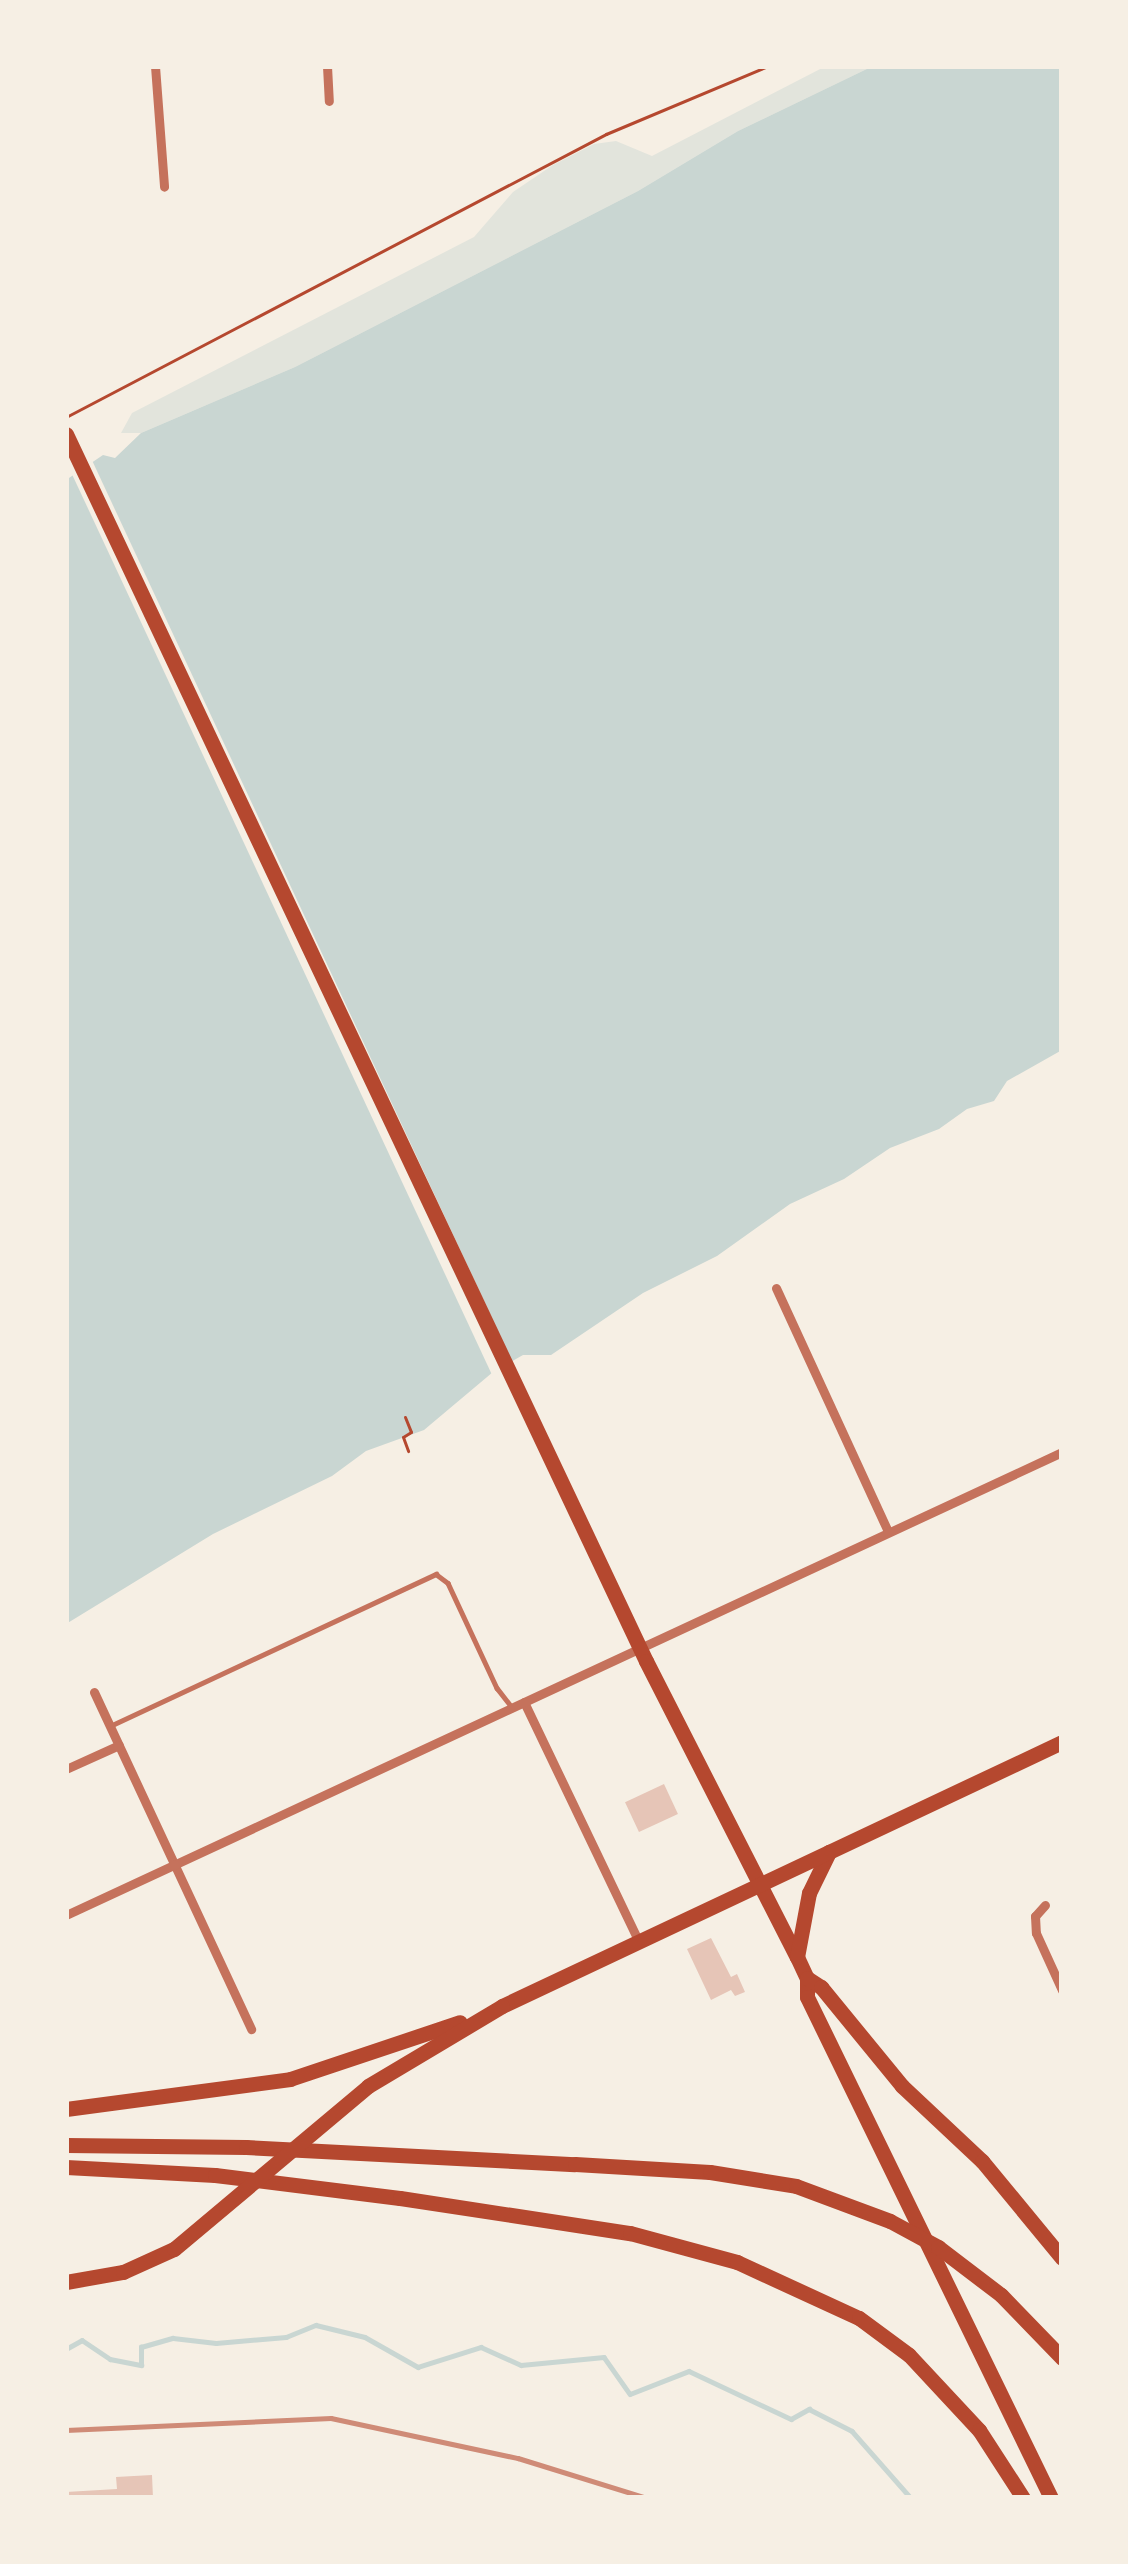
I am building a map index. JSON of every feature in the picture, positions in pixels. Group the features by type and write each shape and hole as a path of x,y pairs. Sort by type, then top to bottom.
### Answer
{"main road":[{"path":"66,434 646,1661 797,1957 807,1978 807,1997 1051,2498"},
{"path":"66,2282 124,2272 174,2249 337,2109 404,2061 502,2006 1062,1742"},
{"path":"797,1957 808,1893 830,1850"},
{"path":"807,1978 821,1987 902,2086 998,2178 1062,2258"},
{"path":"66,2109 290,2079 502,2006"},
{"path":"66,2145 372,2153 710,2172 796,2186 841,2201 938,2248 1001,2295 1062,2358"},
{"path":"66,2167 215,2174 332,2188 693,2247 776,2277 859,2318 909,2355 979,2430 1023,2498"}],"street":[{"path":"155,66 164,188"},
{"path":"327,66 329,101"},
{"path":"776,1288 888,1532"},
{"path":"66,1915 1062,1452"},
{"path":"94,1692 251,2030"},
{"path":"524,1702 638,1940"},
{"path":"66,1769 118,1744"},
{"path":"1045,1905 1035,1916 1036,1933 1062,1990"}],"lane":[{"path":"110,1726 436,1574 448,1582 497,1688 512,1707"}],"path":[{"path":"66,417 606,134 768,66"},
{"path":"405,1417 411,1432 403,1437 408,1451"}],"shaded area":[{"path":"826,66 873,66 738,131 638,191 295,367 141,433 121,433 132,413 474,237 513,192 553,165 594,144 616,141 652,156"},
{"path":"873,66 1062,66 1062,1050 1007,1081 994,1101 967,1109 939,1129 890,1148 844,1179 790,1204 717,1256 643,1293 551,1355 523,1355 493,1372 424,1430 366,1451 332,1476 213,1534 66,1624 66,480 103,455 115,458 141,433 295,367 638,191 738,131"}],"pier":[{"path":"90,456 514,1366 493,1376 68,466"}],"building":[{"path":"664,1784 678,1814 639,1832 625,1802"},
{"path":"711,1938 731,1977 737,1974 745,1992 735,1996 731,1990 711,2000 687,1949"},
{"path":"152,2475 153,2498 66,2498 66,2492 117,2489 116,2477"}],"waterway":[{"path":"66,2349 82,2340 110,2359 141,2365 141,2347 173,2338 216,2343 286,2337 316,2325 365,2337 418,2367 481,2347 521,2365 604,2357 630,2394 689,2371 791,2419 809,2409 852,2431 911,2498"}],"railway":[{"path":"66,2430 331,2418 518,2458 647,2498"}]}
